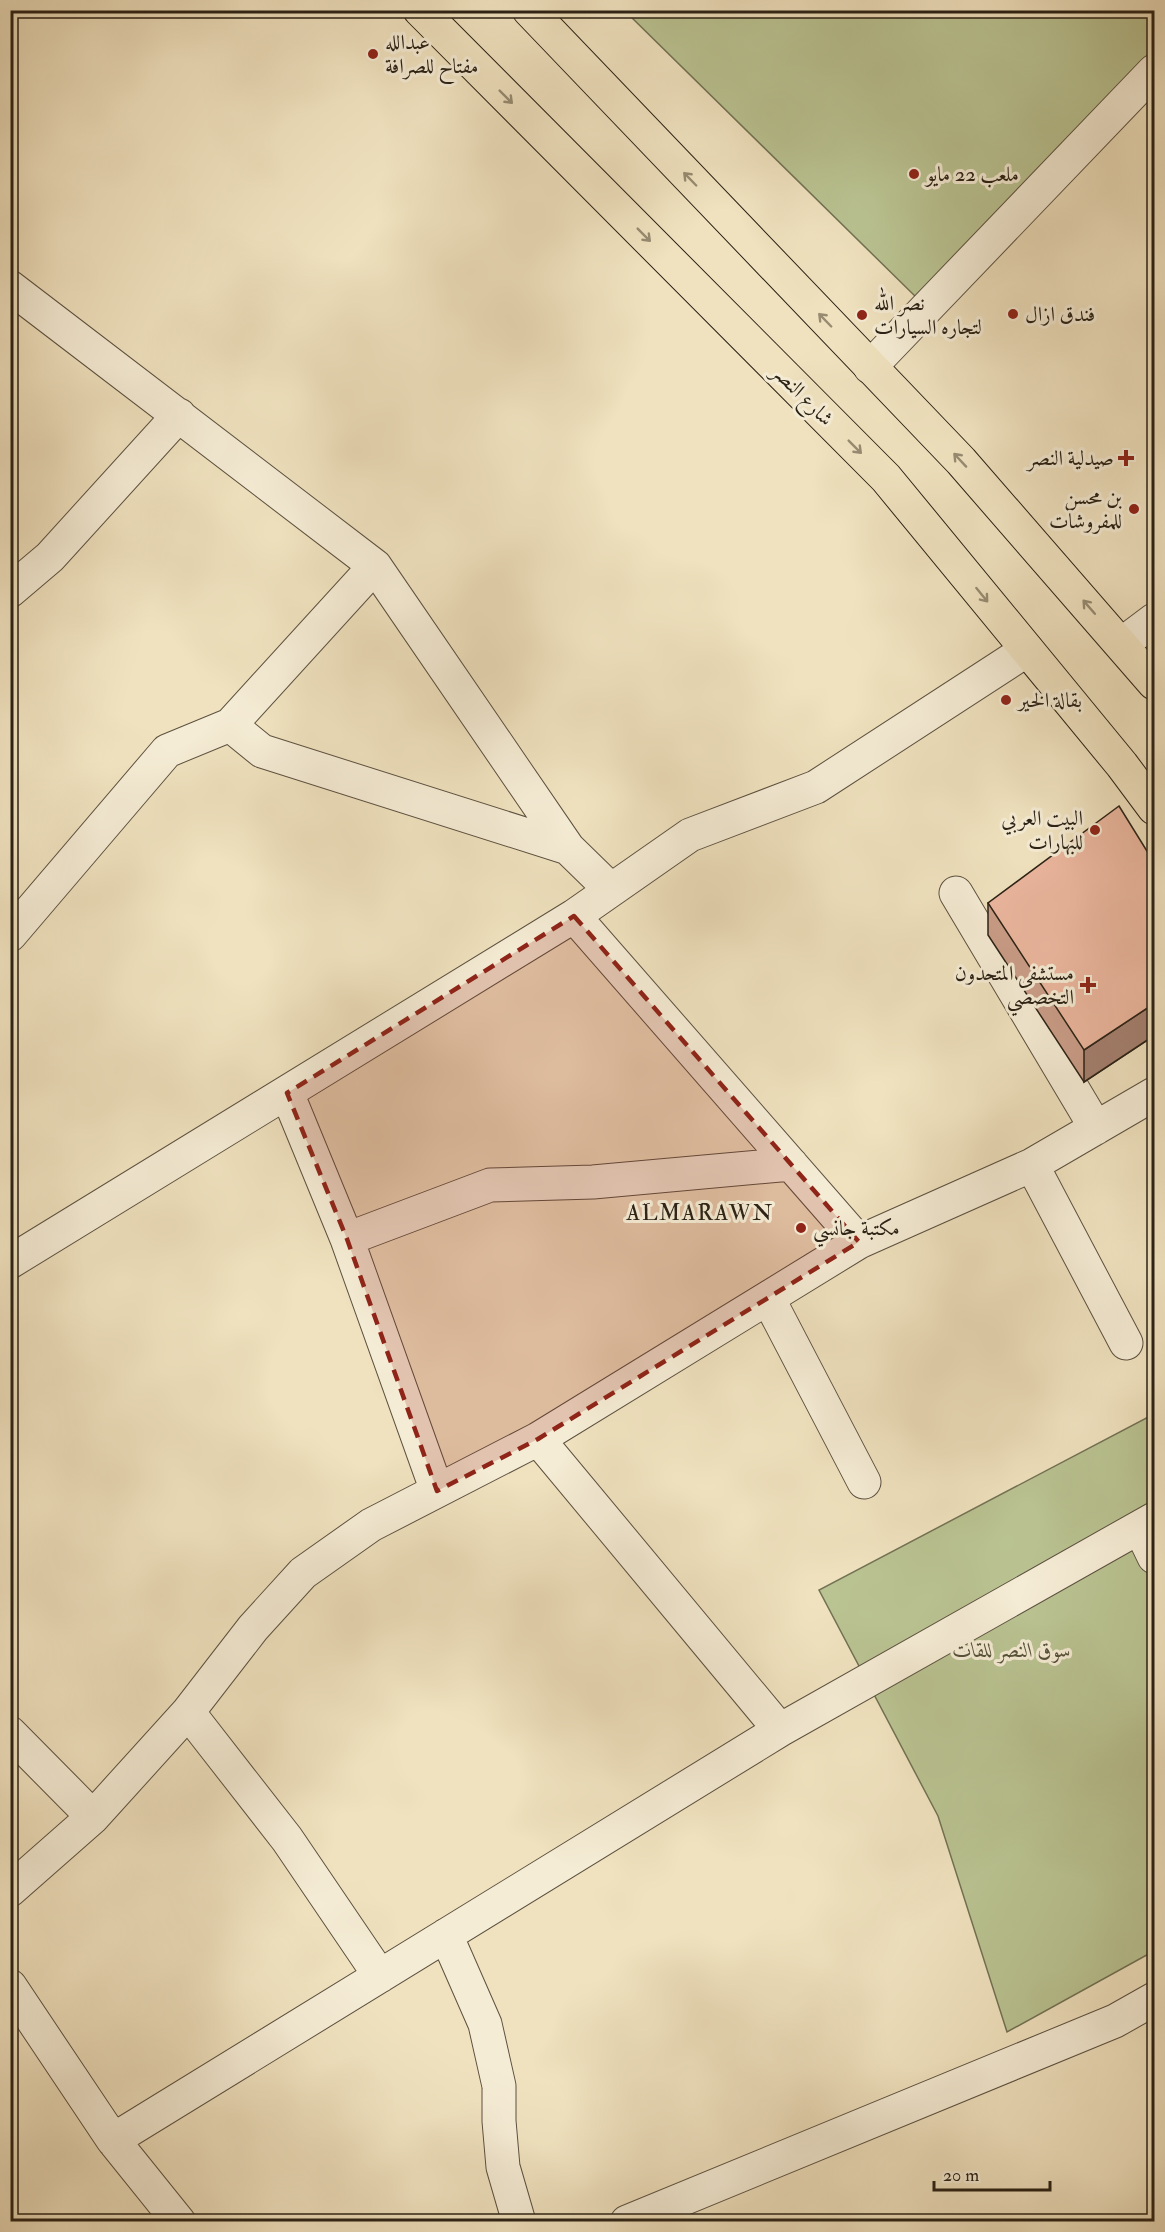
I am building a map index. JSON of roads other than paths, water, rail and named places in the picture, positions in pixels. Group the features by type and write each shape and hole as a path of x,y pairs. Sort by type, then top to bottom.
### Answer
{"main road":[{"name":"شارع النصر","path":"420,10 886,478 1155,808"},
{"path":"529,10 961,461 1155,683"}],"street":[{"path":"870,367 1155,71"},
{"path":"10,287 375,566 568,848 611,890"},
{"path":"10,591 50,557 179,416"},
{"path":"10,935 167,751 230,725 375,566"},
{"path":"1122,644 1155,620"},
{"path":"15,1255 286,1093 574,916 690,836 816,787 1027,650"},
{"path":"230,725 262,751 568,848"},
{"path":"956,893 1096,1128"},
{"path":"574,916 859,1242"},
{"path":"286,1093 347,1239 437,1491"},
{"path":"10,1890 93,1818 188,1712 253,1628 303,1573 371,1525 538,1439 859,1242 1032,1165 1155,1094"},
{"path":"347,1239 490,1185 593,1182 791,1164"},
{"path":"1032,1165 1126,1343"},
{"path":"768,1298 864,1482"},
{"path":"538,1439 780,1730"},
{"path":"113,2140 780,1730 1150,1534"},
{"path":"188,1712 287,1839 380,1976"},
{"path":"10,1733 93,1818"},
{"path":"446,1935 485,2024 499,2086 503,2168 519,2222"},
{"path":"10,1986 113,2140 179,2222"},
{"path":"627,2222 1115,2021 1155,1999"}],"place":[{"name":"عبدالله مفتاح للصرافة","path":"373,54"},
{"name":"ملعب 22 مايو","path":"914,174"},
{"name":"فندق ازال","path":"1013,314"},
{"name":"نصر الله لتجاره السيارات","path":"862,315"},
{"name":"صيدلية النصر","path":"1126,458"},
{"name":"بن محسن للمفروشات","path":"1134,509"},
{"name":"بقالة الخير","path":"1006,700"},
{"name":"البيت العربي للبهارات","path":"1095,830"},
{"name":"مستشفى المتحدون التخصصي","path":"1088,985"},
{"name":"مكتبة جانسي","path":"801,1228"}],"district":[{"name":"ALMARAWN","path":"700,1212"}],"park label":[{"name":"سوق النصر للقات","path":"1012,1650"}]}
